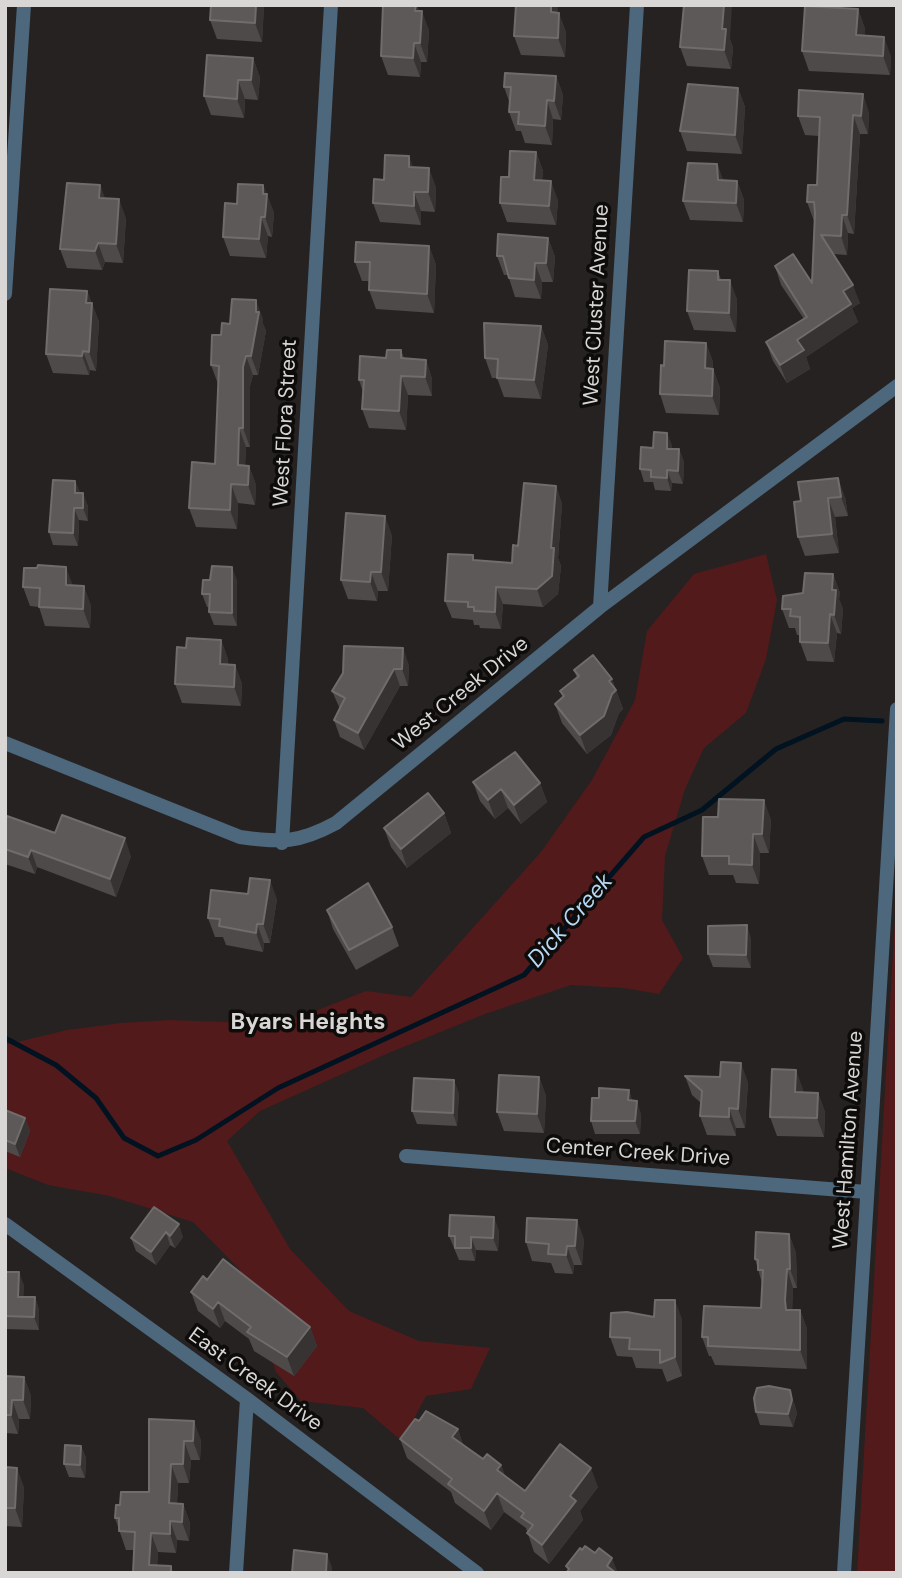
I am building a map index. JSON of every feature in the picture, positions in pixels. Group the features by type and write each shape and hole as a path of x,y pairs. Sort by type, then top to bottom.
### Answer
{"street":[{"path":"5,294 24,5"},
{"name":"West Flora Street","path":"282,843 331,5"},
{"name":"West Cluster Avenue","path":"600,607 637,5"},
{"name":"West Creek Drive","path":"5,743 240,837 282,843 311,836 336,823 600,607 897,387"},
{"name":"West Hamilton Avenue","path":"844,1573 897,709"},
{"name":"Center Creek Drive","path":"406,1156 867,1192"},
{"name":"East Creek Drive","path":"5,1224 247,1399 477,1573"},
{"path":"236,1573 247,1399"}],"shaded area":[{"path":"766,554 777,600 766,659 746,713 704,748 685,789 665,856 662,920 683,958 659,994 624,988 571,985 485,1014 391,1052 260,1111 227,1141 290,1249 349,1311 419,1341 490,1348 471,1389 426,1396 402,1441 363,1408 301,1401 276,1372 240,1270 193,1222 110,1196 48,1185 5,1168 5,1045 67,1030 121,1023 170,1020 254,1023 303,1016 366,991 411,997 541,852 592,780 635,700 647,631 694,574"},
{"path":"897,884 897,1573 857,1573"}],"building":[{"path":"211,5 256,5 255,23 210,20"},
{"path":"383,5 416,5 415,11 422,11 420,43 414,43 413,58 381,56"},
{"path":"516,5 551,5 551,12 559,13 558,38 514,36"},
{"path":"684,5 724,5 724,50 680,47"},
{"path":"805,6 858,9 856,35 884,37 883,56 802,51"},
{"path":"207,55 253,58 251,80 238,80 237,99 204,96"},
{"path":"505,73 556,76 554,101 547,100 545,126 518,124 519,112 509,112 511,87 504,87"},
{"path":"688,84 738,88 735,135 680,131"},
{"path":"799,90 863,94 861,116 853,115 847,215 842,215 841,236 821,235 853,285 843,291 851,304 797,340 804,350 780,365 766,342 807,317 775,266 793,254 812,283 815,213 814,202 807,202 808,185 817,185 820,117 798,116"},
{"path":"510,151 536,152 534,180 551,181 549,206 500,203 501,177 509,177"},
{"path":"385,155 409,156 409,167 429,168 428,192 414,192 414,206 373,203 374,179 384,180"},
{"path":"688,163 717,164 718,180 737,181 736,203 683,201"},
{"path":"67,183 100,185 99,198 119,199 116,244 98,243 95,251 60,249"},
{"path":"238,184 263,185 263,194 267,194 259,239 223,237 225,203 237,204"},
{"path":"498,234 548,238 546,263 535,263 534,280 509,278 503,256 497,256"},
{"path":"356,242 429,246 427,294 369,290 370,262 355,262"},
{"path":"689,270 718,271 718,280 730,280 729,313 687,311"},
{"path":"50,289 87,291 86,303 92,303 89,352 83,351 82,356 46,354"},
{"path":"232,299 256,300 256,312 259,312 251,356 246,356 243,367 243,428 239,428 238,465 249,466 248,485 231,484 230,510 189,508 192,462 215,464 219,366 211,365 212,335 221,335 222,323 230,324"},
{"path":"484,323 541,326 534,380 497,378 498,359 485,358"},
{"path":"665,341 706,343 705,368 713,369 712,396 660,394"},
{"path":"387,350 401,350 401,358 426,360 425,377 401,376 399,411 362,409 364,380 359,380 360,356 386,358"},
{"path":"654,432 667,433 667,449 679,449 678,471 667,470 667,478 651,477 651,470 640,469 641,447 653,448"},
{"path":"838,478 841,497 828,498 832,534 798,537 794,502 801,501 798,482"},
{"path":"53,480 75,481 75,493 83,493 83,508 74,508 73,533 49,532"},
{"path":"524,483 556,486 551,548 554,548 552,576 537,589 496,587 495,612 474,611 474,607 468,607 468,602 445,601 448,554 473,555 473,560 512,563 513,545 518,546"},
{"path":"346,513 385,516 381,572 371,572 370,582 341,580"},
{"path":"38,565 66,567 66,585 84,586 83,609 39,607 40,588 23,587 24,568 37,568"},
{"path":"212,566 232,567 232,613 209,612 210,594 202,594 203,580 210,580"},
{"path":"805,573 833,574 832,590 836,590 834,615 830,614 828,643 800,642 800,617 790,616 791,609 782,609 783,596 803,593"},
{"path":"187,638 221,640 220,664 235,665 234,687 175,684 177,647 186,648"},
{"path":"344,646 403,648 402,669 394,669 358,733 334,720 345,698 332,691 343,673"},
{"path":"593,655 612,679 609,681 616,690 604,716 580,735 555,704 564,696 560,691 579,676 574,670"},
{"path":"515,752 540,783 514,805 501,789 488,800 473,782"},
{"path":"428,793 444,813 401,849 384,828"},
{"path":"719,799 764,800 762,834 753,834 752,865 729,864 729,856 702,856 703,817 718,817"},
{"path":"62,815 125,838 110,879 31,850 28,857 5,849 7,816 55,833"},
{"path":"250,878 270,880 263,924 257,924 256,933 219,926 220,919 208,918 211,890 248,894"},
{"path":"368,883 392,927 349,950 327,910"},
{"path":"747,925 746,955 708,954 708,926"},
{"path":"721,1062 741,1063 738,1109 729,1108 729,1117 700,1116 702,1091 685,1076 720,1077"},
{"path":"772,1069 796,1070 795,1092 818,1093 817,1118 770,1117"},
{"path":"499,1075 539,1077 537,1114 497,1112"},
{"path":"414,1078 454,1080 453,1113 412,1111"},
{"path":"599,1088 629,1090 628,1100 637,1101 635,1121 591,1121 592,1098 599,1098"},
{"path":"5,1110 25,1118 15,1144 5,1140"},
{"path":"154,1207 179,1224 170,1236 166,1232 151,1252 131,1238"},
{"path":"450,1215 494,1217 493,1238 471,1237 471,1248 455,1248 455,1236 449,1236"},
{"path":"527,1218 577,1220 575,1246 567,1246 566,1255 548,1254 549,1244 526,1242"},
{"path":"756,1232 789,1234 790,1269 787,1269 785,1300 786,1310 800,1310 800,1350 708,1346 708,1337 702,1337 704,1306 761,1308 763,1270 758,1270 758,1260 755,1259"},
{"path":"223,1259 310,1327 287,1357 247,1332 251,1327 218,1302 213,1309 191,1292 203,1276 207,1280"},
{"path":"5,1272 19,1272 18,1297 35,1297 34,1317 5,1316"},
{"path":"655,1300 675,1300 675,1357 660,1363 660,1350 629,1349 630,1338 610,1337 611,1313 627,1312 654,1317"},
{"path":"5,1376 24,1377 23,1400 12,1400 11,1415 5,1415"},
{"path":"769,1386 790,1390 792,1400 788,1414 756,1412 754,1398 757,1388"},
{"path":"426,1411 458,1429 452,1437 483,1459 487,1454 501,1465 497,1470 525,1491 560,1444 591,1468 570,1496 576,1501 542,1545 527,1533 533,1525 521,1517 524,1513 497,1493 484,1511 448,1484 452,1479 400,1439 415,1419 419,1421"},
{"path":"149,1419 194,1421 193,1441 184,1441 183,1464 171,1464 169,1503 183,1504 182,1522 170,1521 170,1534 151,1533 149,1565 171,1566 171,1573 133,1573 135,1532 119,1531 119,1518 115,1518 121,1492 149,1492"},
{"path":"65,1445 81,1446 80,1465 64,1464"},
{"path":"5,1467 17,1468 15,1508 5,1508"},
{"path":"585,1546 595,1553 599,1548 612,1558 607,1566 616,1573 566,1573 569,1569 566,1566 580,1548 582,1550"},
{"path":"294,1550 327,1554 326,1573 292,1573"}],"waterway":[{"name":"Dick Creek","path":"5,1038 56,1065 96,1098 124,1138 158,1156 196,1140 278,1088 524,975 644,837 702,810 776,749 844,719 882,721"}],"district":[{"name":"Byars Heights","path":"308,1023"}]}
